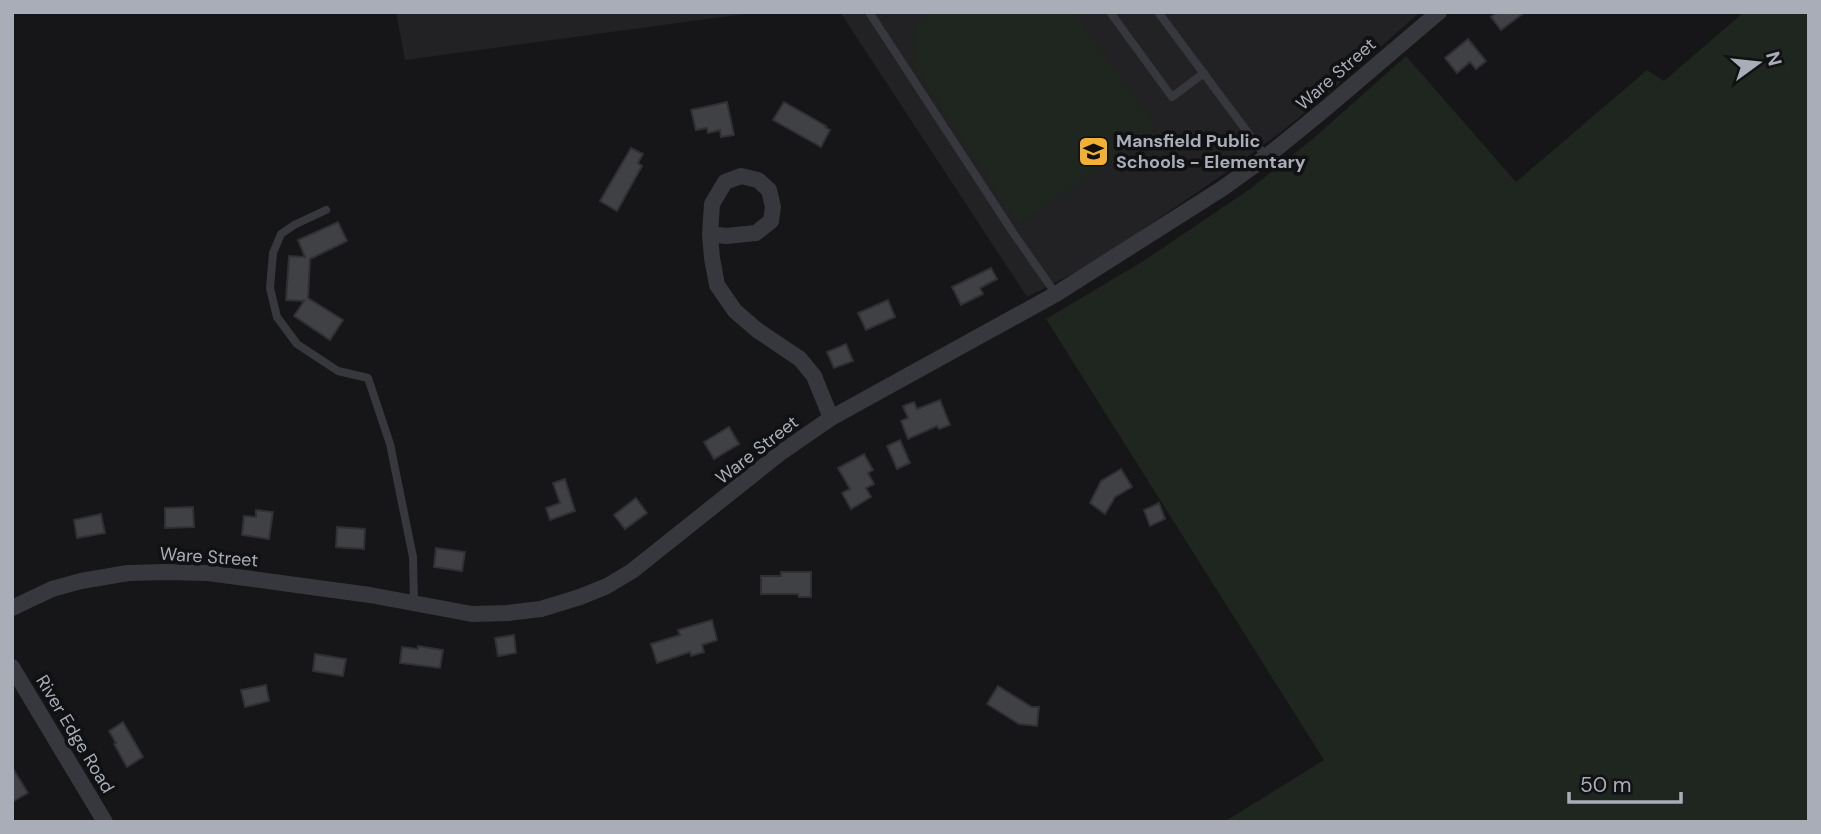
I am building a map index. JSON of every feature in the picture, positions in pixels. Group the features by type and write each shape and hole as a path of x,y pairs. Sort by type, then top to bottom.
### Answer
{"street":[{"name":"Ware Street","path":"12,608 52,589 128,573 208,573 370,595 472,614 541,609 607,586 632,571 779,454 831,418 1056,295 1127,247 1181,216 1266,157 1439,12"},
{"path":"710,234 726,236 756,233 771,221 773,207 769,190 758,180 741,176 725,182 712,204 710,234 718,285 735,311 757,330 800,359 814,376 831,418"},
{"name":"River Edge Road","path":"12,667 105,822"}],"lane":[{"path":"869,12 1056,295"},
{"path":"1110,12 1172,97 1204,73"},
{"path":"1158,12 1266,157"},
{"path":"326,210 281,234 273,253 271,288 277,317 297,344 338,371 368,378 390,444 413,558 414,603"}],"shaded area":[{"path":"396,12 759,12 405,60"},
{"name":"Mansfield Public Schools - Elementary","path":"840,12 1420,12 1318,102 1228,171 1123,243 1076,272 1027,297"},
{"path":"931,12 1074,12 1158,128 1019,225 913,64 914,24"},
{"path":"1744,12 1809,12 1809,822 1224,822 1324,760 1046,319 1145,260 1250,189 1315,137 1406,56 1516,182 1647,70 1664,81"}],"building":[{"path":"1497,12 1525,12 1501,30 1491,17"},
{"path":"1468,39 1486,61 1476,69 1470,62 1457,73 1445,58"},
{"path":"727,102 734,135 721,137 720,130 708,133 707,128 696,130 691,110"},
{"path":"784,102 830,130 821,147 773,120"},
{"path":"631,148 643,154 638,163 642,166 617,211 600,201"},
{"path":"338,222 347,241 310,259 308,298 343,320 330,340 294,316 304,301 286,300 289,256 305,257 298,240"},
{"path":"991,268 997,279 980,288 983,294 961,305 952,287"},
{"path":"888,300 895,317 866,330 858,313"},
{"path":"846,344 853,361 834,368 827,352"},
{"path":"940,400 950,425 939,429 937,426 908,439 901,421 908,418 903,406 914,402 917,409"},
{"path":"729,427 739,444 714,459 704,442"},
{"path":"900,440 910,463 897,469 887,446"},
{"path":"864,454 873,470 868,473 874,484 866,488 871,497 851,509 842,493 850,489 838,468"},
{"path":"1121,469 1132,487 1115,497 1105,514 1090,503 1101,481"},
{"path":"565,479 575,511 550,520 546,508 560,503 553,483"},
{"path":"636,498 647,513 625,529 614,515"},
{"path":"1159,503 1165,519 1150,526 1144,510"},
{"path":"193,507 194,527 165,528 165,508"},
{"path":"256,510 273,512 269,539 242,535 244,516 256,517"},
{"path":"101,514 105,533 77,538 74,520"},
{"path":"337,527 365,529 364,549 336,547"},
{"path":"436,548 465,552 462,571 434,567"},
{"path":"781,572 811,572 811,597 799,597 798,594 761,594 761,576 781,576"},
{"path":"712,620 717,640 702,645 704,652 691,656 690,652 657,663 651,644 680,635 678,630"},
{"path":"514,635 516,653 498,656 495,638"},
{"path":"418,646 443,650 440,668 400,663 402,647 418,649"},
{"path":"315,654 346,659 343,676 313,671"},
{"path":"266,685 269,701 245,707 241,690"},
{"path":"998,686 1032,707 1039,707 1037,726 1019,724 987,704"},
{"path":"123,722 143,757 127,767 109,731"},
{"path":"12,767 28,793 12,802"}],"place":[{"name":"Mansfield Public Schools - Elementary","path":"1093,151"}]}
